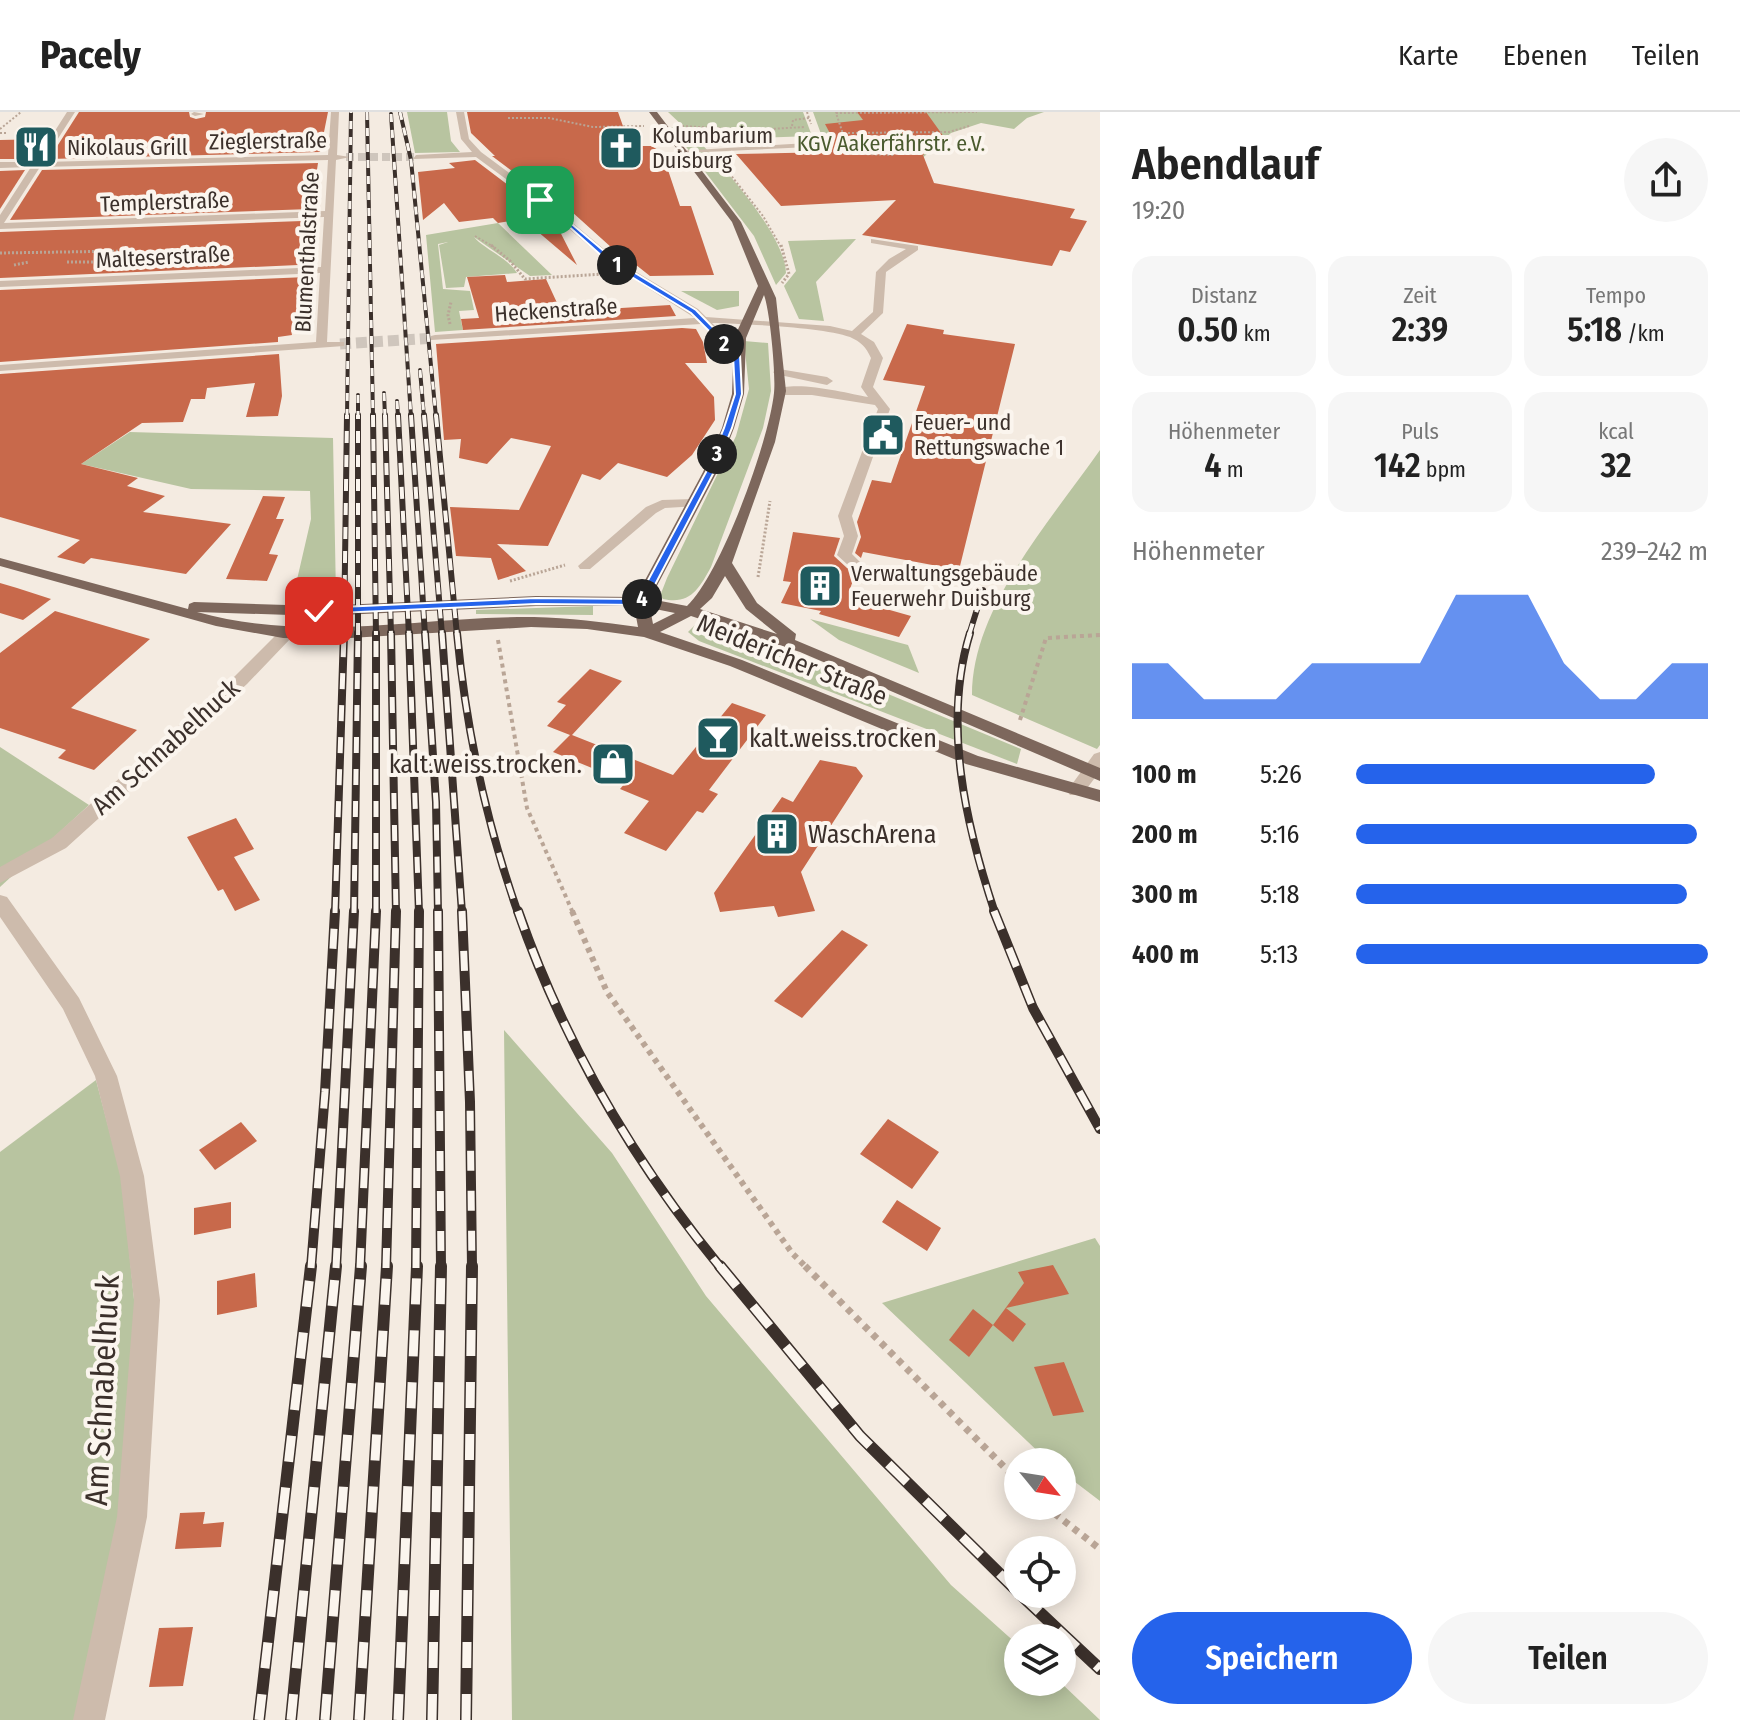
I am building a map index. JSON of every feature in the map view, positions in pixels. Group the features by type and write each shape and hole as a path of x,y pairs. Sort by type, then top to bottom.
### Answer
{"main road":[{"path":"650,116 664,126 736,222 760,291 745,323 737,355 738,394 710,472 641,602 647,633 690,611 707,595 725,563 756,479 780,391 770,324"},
{"path":"0,562 162,606"},
{"path":"725,563 751,606 806,649"},
{"name":"Meidericher Straße","path":"162,606 319,611 536,601 641,602 690,611 806,649 1097,768"},
{"name":"Meidericher Straße","path":"162,606 221,623 283,633 334,634 496,623 599,626 647,633 736,663 972,760 1100,796"}],"street":[{"path":"0,224 71,112"},
{"name":"Blumenthalstraße","path":"321,346 335,112"},
{"path":"460,112 465,139 478,154 628,273 682,303 737,355"},
{"path":"683,151 815,136"},
{"path":"416,157 478,154"},
{"name":"Zieglerstraße","path":"0,165 346,157"},
{"name":"Templerstraße","path":"0,224 330,214"},
{"path":"867,387 877,358 870,344 854,335 878,313 876,279 881,268 915,248 874,241"},
{"name":"Malteserstraße","path":"0,284 327,270"},
{"path":"760,291 770,324"},
{"name":"Heckenstraße","path":"435,338 703,321 830,329 854,335"},
{"path":"0,368 340,344"},
{"path":"779,372 867,387 884,409 845,516 851,536 844,555 854,563"},
{"path":"780,391 812,391 878,402"},
{"path":"585,566 651,510 662,504 693,503"},
{"path":"265,610 283,633"},
{"name":"Am Schnabelhuck","path":"0,876 59,843 241,680 267,655 283,633 319,611"},
{"path":"1076,791 1097,768"},
{"name":"Am Schnabelhuck","path":"0,902 71,1004 106,1076 132,1176 147,1300 132,1517 89,1720"}],"path":[{"path":"0,131 21,112"},
{"path":"842,145 846,143 836,113 977,112"},
{"path":"508,118 549,118 593,127 652,126 650,116"},
{"path":"792,126 793,120 809,118"},
{"path":"664,126 755,130 792,126 863,154 894,155"},
{"path":"844,133 949,132 969,126"},
{"path":"0,131 8,133"},
{"path":"475,236 483,237 498,254 513,261 523,270 525,279 628,273"},
{"path":"52,251 55,243"},
{"path":"0,253 96,249 127,251 123,263"},
{"path":"74,260 79,252"},
{"path":"34,253 29,262 36,266"},
{"path":"756,479 770,488 771,519 760,553 757,575 762,586"},
{"path":"504,583 563,564 585,566"},
{"path":"496,623 527,808 607,992 792,1253 1004,1467"},
{"path":"1014,736 1046,638 1100,635"},
{"path":"1063,1520 1100,1549"}],"green space":[{"path":"407,112 447,112 451,141 460,152 415,153"},
{"path":"668,112 803,112 812,136 698,140 751,203 775,240 786,273 776,285 754,236 671,127 684,127"},
{"name":"KGV Aakerfährstr. e.V.","path":"813,112 1044,112 1027,118 1014,129 981,123 951,133 903,175 864,183 825,145"},
{"path":"498,223 552,275 530,276 474,237 517,273 466,277 464,287 446,288 439,245 448,242 438,244 443,289 470,291 474,310 459,311 463,330 435,332 426,235"},
{"path":"856,239 816,282 824,321 799,319 784,286 796,271 788,241"},
{"path":"681,291 739,291 739,306 717,310"},
{"path":"744,341 768,343 771,391 763,428 707,575 693,594 680,600 663,599 660,596 667,578 736,436 749,389"},
{"path":"130,432 333,438 336,596 293,597 311,519 310,491 191,489 81,464"},
{"path":"1100,450 1100,745 1097,749 972,695 976,662 985,629 1000,597 1038,535"},
{"path":"593,606 593,615 476,614 476,610"},
{"path":"810,619 908,645 919,673 839,640"},
{"path":"709,624 789,653 1021,749 1017,764 699,641 688,632 695,625"},
{"path":"0,747 89,805 0,887"},
{"path":"504,1030 612,1153 706,1296 951,1585 1004,1632 1004,1696 1075,1696 1100,1720 512,1720"},
{"path":"96,1080 122,1179 135,1309 119,1515 74,1720 0,1720 0,1152"},
{"path":"1095,1238 1100,1246 1100,1501 1076,1483 1076,1448 1034,1448 882,1303"}],"building":[{"path":"79,112 189,112 190,117 196,119 205,117 206,112 328,112 320,152 49,159"},
{"path":"467,112 618,112 630,146 651,146 662,152 680,206 691,206 714,275 650,276 622,257 531,175 540,192 492,156 495,156 471,133"},
{"path":"857,112 926,112 944,137 923,155 934,183 1075,209 1070,218 1087,221 1070,252 1060,250 1052,266 862,235 896,200 781,206 736,154 832,152 826,141 834,141 825,124 863,120"},
{"path":"46,139 33,159 0,159 0,140"},
{"path":"475,160 554,220 577,265 523,219 498,223 493,218 459,222 444,203 423,220 418,172 455,168 449,163"},
{"path":"318,163 311,209 10,220 42,170"},
{"path":"25,170 0,209 0,171"},
{"path":"302,221 298,265 0,278 0,232"},
{"path":"505,275 507,282 546,279 558,305 586,303 589,310 670,305 676,316 463,330 461,319 479,318 467,277"},
{"path":"307,277 303,329 291,330 292,335 278,337 278,342 0,362 0,290"},
{"path":"907,324 944,330 943,334 1015,344 959,570 863,552 861,558 855,553 861,537 857,522 872,480 891,483 925,386 883,380"},
{"path":"696,329 703,342 707,363 685,363 714,397 715,420 692,455 667,477 618,463 600,480 582,474 548,546 497,544 526,571 498,580 491,558 456,556 450,507 519,510 551,446 511,438 487,464 459,458 461,439 444,440 436,344"},
{"path":"279,354 282,396 278,416 246,417 255,383 207,388 205,399 191,399 183,422 142,423 81,464 138,478 127,486 165,496 143,512 231,524 186,574 91,558 84,564 57,557 80,540 0,517 0,374"},
{"path":"263,496 285,497 276,519 284,519 269,554 278,555 267,581 226,579"},
{"name":"Verwaltungsgebäude Feuerwehr Duisburg","path":"793,532 840,538 834,556 847,568 857,569 850,589 865,603 911,616 899,637 819,614 821,611 781,603 791,582 783,581"},
{"path":"0,583 51,599 23,620 0,613"},
{"path":"55,611 150,639 71,708 137,730 94,770 58,758 66,750 0,728 0,653"},
{"name":"kalt.weiss.trocken.","path":"590,669 622,681 572,735 673,775 732,703 766,715 709,790 718,794 703,813 697,811 666,851 624,833 649,801 620,789 626,782 553,752 570,735 547,726 566,705 557,702"},
{"name":"WaschArena","path":"820,760 856,767 863,776 801,872 815,911 778,917 774,906 720,912 714,893 782,797 793,802"},
{"path":"236,818 254,849 234,857 260,900 235,911 223,889 218,891 187,837"},
{"path":"842,930 868,945 802,1018 774,1001"},
{"path":"888,1119 939,1152 912,1189 860,1154"},
{"path":"241,1122 257,1141 215,1170 199,1150"},
{"path":"897,1200 941,1228 927,1251 882,1222"},
{"path":"231,1202 231,1228 194,1235 194,1208"},
{"path":"1053,1265 1069,1294 1006,1308 1026,1324 1013,1342 993,1325 1024,1283 1018,1272"},
{"path":"255,1273 257,1307 217,1315 217,1281"},
{"path":"973,1309 993,1325 969,1357 949,1340"},
{"path":"1064,1362 1084,1412 1053,1416 1034,1367"},
{"path":"205,1512 203,1524 224,1522 221,1547 175,1549 180,1513"},
{"path":"193,1627 183,1686 149,1687 159,1628"}],"tunnel":[{"path":"346,157 416,157"},
{"path":"340,344 435,338"}],"railway":[{"path":"347,417 351,112"},
{"path":"367,112 373,417"},
{"path":"400,112 411,160 436,417"},
{"path":"391,114 411,417"},
{"path":"420,370 424,417"},
{"path":"384,393 385,417"},
{"path":"358,395 358,633"},
{"path":"397,401 398,417"},
{"path":"344,635 347,415"},
{"path":"373,415 376,635"},
{"path":"385,415 391,635"},
{"path":"398,415 409,635"},
{"path":"411,415 425,635"},
{"path":"424,415 442,635"},
{"path":"436,415 457,635"},
{"path":"969,635 983,590"},
{"path":"335,913 344,633"},
{"path":"354,913 358,633"},
{"path":"391,633 396,912"},
{"path":"409,633 419,913"},
{"path":"425,633 436,802 438,913"},
{"path":"442,633 462,913"},
{"path":"457,633 479,775 496,844 518,913"},
{"path":"970,633 958,703 961,774 975,845 995,913"},
{"path":"376,635 376,911"},
{"path":"311,1268 335,911"},
{"path":"336,1268 354,911"},
{"path":"360,1268 376,911"},
{"path":"438,911 441,1267"},
{"path":"462,911 470,1102 472,1267"},
{"path":"518,911 556,1007 604,1098 659,1186 721,1268"},
{"path":"994,911 1033,1008 1100,1129"},
{"path":"386,1268 396,912"},
{"path":"416,1268 419,913"},
{"path":"259,1720 311,1266"},
{"path":"291,1720 336,1266"},
{"path":"325,1720 361,1266"},
{"path":"359,1720 387,1266"},
{"path":"398,1720 417,1266"},
{"path":"720,1266 860,1436 1004,1578"},
{"path":"432,1720 441,1267"},
{"path":"466,1720 472,1267"},
{"path":"1035,1608 1100,1669"}],"place":[{"name":"Nikolaus Grill","path":"36,147"},
{"name":"Kolumbarium Duisburg","path":"621,148"},
{"name":"Feuer- und Rettungswache 1","path":"883,435"},
{"name":"Verwaltungsgebäude Feuerwehr Duisburg","path":"820,586"},
{"name":"kalt.weiss.trocken","path":"718,738"},
{"name":"kalt.weiss.trocken.","path":"613,764"},
{"name":"WaschArena","path":"777,834"}],"route":[{"path":"319,611 536,601 641,602 710,472 728,428 738,394 737,355 694,311 615,263 540,200"}]}
